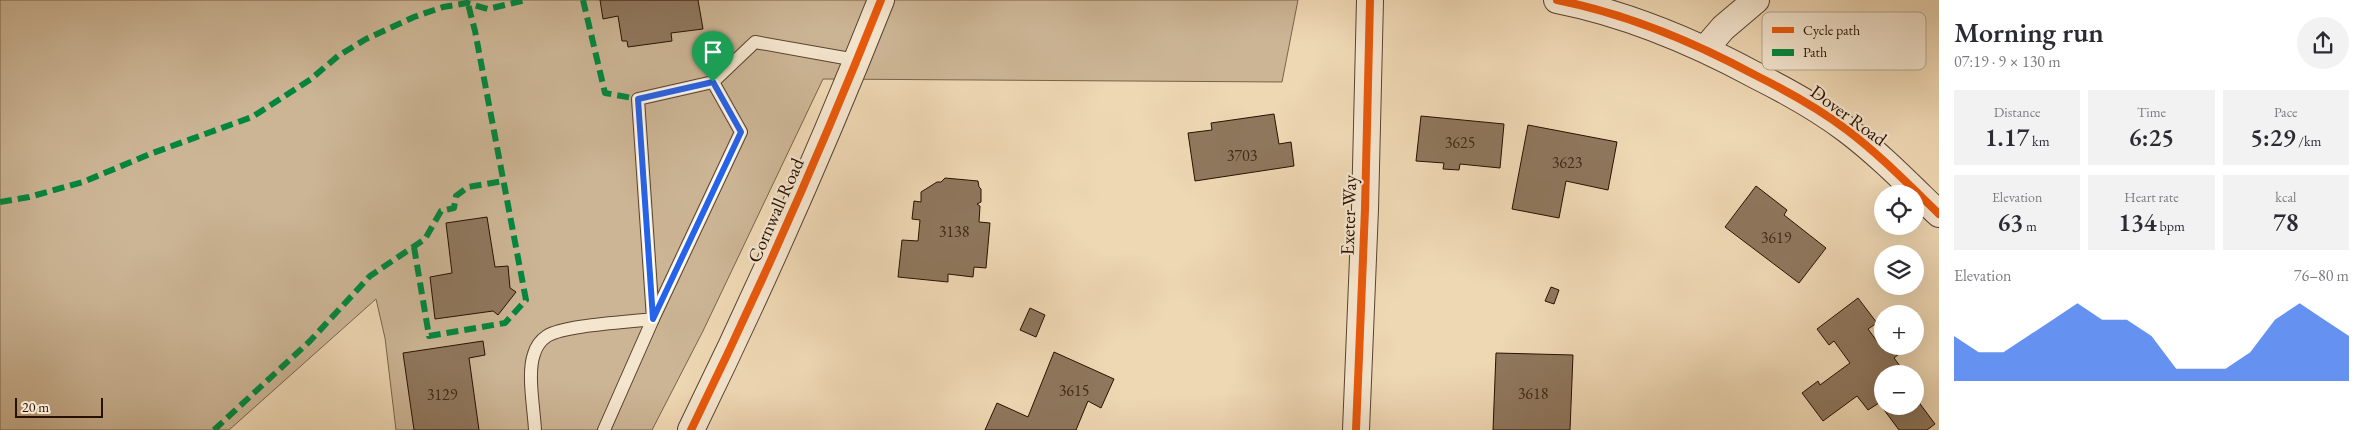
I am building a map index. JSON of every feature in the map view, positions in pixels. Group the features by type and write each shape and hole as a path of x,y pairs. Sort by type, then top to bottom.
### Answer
{"street":[{"name":"Cornwall Road","path":"691,430 742,325 881,0"},
{"name":"Exeter Way","path":"1356,430 1365,209 1370,0"},
{"name":"Dover Road","path":"1557,0 1591,7 1659,28 1705,48 1793,95 1846,129 1885,161 1939,214"},
{"path":"1705,48 1722,28 1756,0"}],"lane":[{"path":"653,319 638,99 713,82 755,42 856,60"},
{"path":"604,430 653,319 741,132 713,82"},
{"path":"534,430 531,364 540,342 548,335 563,330 653,319"}],"shaded area":[{"path":"0,0 1298,0 1282,82 823,79 703,331 652,430 396,430 385,338 376,299 229,430 0,430"}],"building":[{"path":"600,0 698,0 703,29 671,33 672,41 628,47 627,41 622,41 618,16 603,19"},
{"path":"1274,114 1279,144 1291,142 1294,166 1195,181 1188,133 1212,130 1211,123"},
{"path":"1421,116 1504,124 1500,168 1460,164 1459,170 1443,169 1444,163 1416,161"},
{"path":"1528,125 1617,142 1608,190 1566,181 1559,218 1512,209"},
{"path":"945,178 978,181 981,189 981,202 977,204 980,206 979,222 990,223 986,268 974,267 973,277 948,274 948,282 898,277 902,240 918,241 920,220 912,219 914,201 921,202 921,192"},
{"path":"1756,186 1787,210 1784,215 1826,248 1799,283 1725,227"},
{"path":"487,217 495,267 508,266 510,288 516,292 498,315 493,311 435,319 430,277 452,273 446,223"},
{"path":"1551,287 1559,290 1554,304 1545,301"},
{"path":"1858,298 1874,319 1874,325 1868,329 1874,337 1874,355 1898,355 1894,358 1899,365 1874,365 1874,406 1868,410 1857,396 1823,421 1802,393 1818,381 1820,385 1850,363 1834,341 1829,345 1817,329"},
{"path":"1030,308 1045,315 1036,337 1020,330"},
{"path":"483,341 485,355 469,358 479,430 414,430 403,353"},
{"path":"1054,352 1114,379 1101,408 1088,401 1076,430 985,430 997,403 1028,417"},
{"path":"1496,353 1573,355 1570,430 1493,430"},
{"path":"1924,409 1935,424 1927,430 1899,430 1888,415 1924,415"}],"marked path":[{"path":"414,247 429,336 505,323 526,300 475,31 467,0"},
{"path":"0,202 29,197 83,182 150,154 252,117 311,79 338,56 366,39 414,17 443,7 467,3 488,9 526,0"},
{"path":"583,0 605,93 638,99"},
{"path":"214,430 310,341 370,276 425,239 441,211 454,208 456,196 468,187 504,181"}],"cycle path":[{"path":"691,430 742,324 790,217 837,109 881,0"},
{"path":"1356,430 1365,209 1370,0"},
{"path":"1557,0 1609,13 1659,30 1707,51 1791,94 1825,114 1847,130 1894,170 1939,214"}],"route":[{"path":"713,82 741,132 653,319 638,99 713,82"}]}
